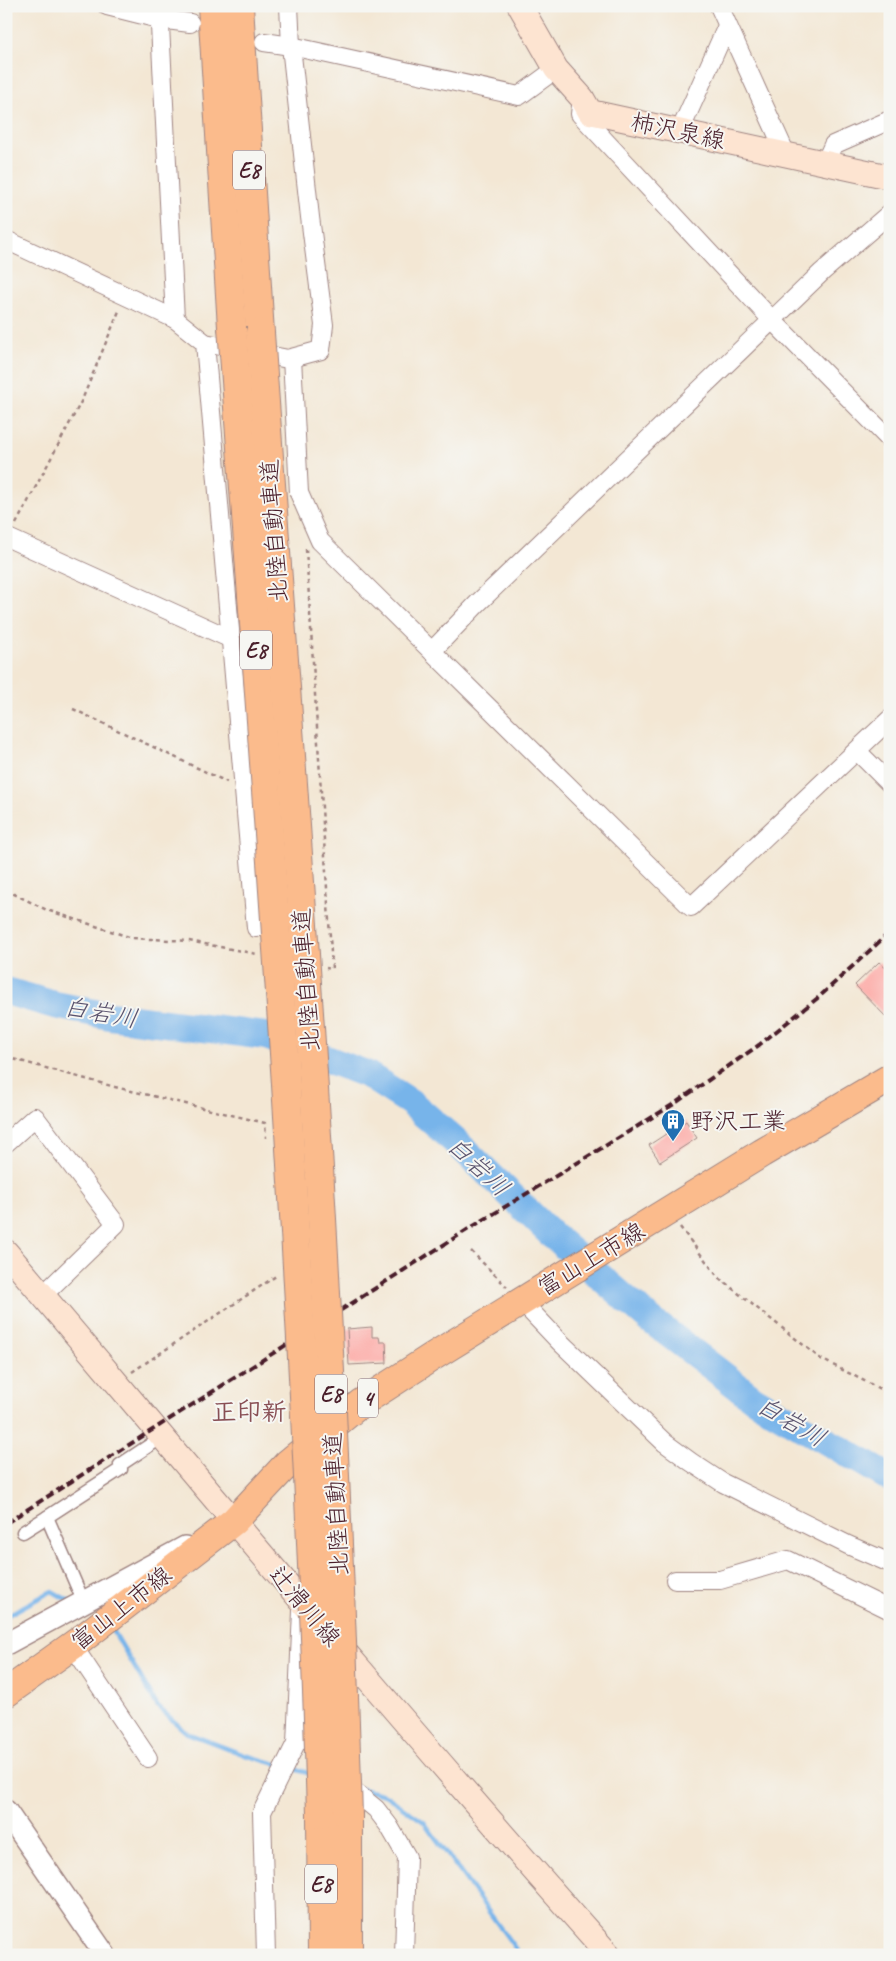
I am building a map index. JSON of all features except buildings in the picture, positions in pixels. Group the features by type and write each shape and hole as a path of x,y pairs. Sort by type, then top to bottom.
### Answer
{"main road":[{"name":"北陸自動車道","path":"212,6 232,327 280,972 310,1482 321,1814 322,1955"},
{"name":"北陸自動車道","path":"239,6 322,1217 339,1562 348,1816 348,1955"},
{"name":"柿沢泉線","path":"520,6 556,69 582,98 590,112 890,177"},
{"name":"4","path":"664,1214 762,1152 887,1085"},
{"name":"富山上市線","path":"522,1302 664,1214"},
{"name":"辻滑川線","path":"6,1252 302,1603 484,1814 609,1955"},
{"name":"4","path":"234,1521 288,1463 361,1403 522,1302"},
{"name":"富山上市線","path":"6,1693 73,1646 234,1521"}],"street":[{"path":"107,6 159,12 190,24"},
{"path":"6,240 175,319 204,343 288,360 321,350 324,325 291,46 289,6"},
{"path":"719,6 786,154"},
{"path":"159,12 175,319"},
{"path":"680,131 728,26"},
{"path":"264,42 291,46 519,96 556,69"},
{"path":"582,98 580,114 772,320 890,440"},
{"path":"825,163 833,146 890,120"},
{"path":"432,651 478,603 822,272 890,213"},
{"path":"204,343 256,928"},
{"path":"292,358 299,493 320,541 690,907 890,719"},
{"path":"7,537 231,639"},
{"path":"858,751 890,784"},
{"path":"6,1143 35,1117 116,1224 43,1295"},
{"path":"522,1302 560,1342 665,1443 691,1462 723,1483 848,1545 890,1563"},
{"path":"23,1532 122,1469 120,1465 153,1443"},
{"path":"47,1517 84,1602"},
{"path":"6,1644 234,1521"},
{"path":"675,1580 720,1580 788,1560 890,1610"},
{"path":"266,1955 262,1812 296,1744 302,1603"},
{"path":"73,1646 148,1758"},
{"path":"296,1744 376,1809 390,1826 407,1857 404,1955"},
{"path":"6,1811 101,1953"}],"path":[{"path":"7,537 82,400 125,296"},
{"path":"73,709 244,790"},
{"path":"6,1057 115,1087 265,1123 267,1142"},
{"path":"664,1214 718,1277 821,1359 890,1394"},
{"path":"471,1251 522,1302"},
{"path":"117,1382 279,1274"}],"waterway":[{"name":"白岩川","path":"6,991 55,1005 110,1016 266,1036 366,1074 410,1102 457,1143 553,1236 648,1318 754,1399 890,1478"},
{"path":"6,1616 52,1591 71,1602"},
{"path":"110,1629 114,1632 158,1707 187,1733 245,1755 280,1765"},
{"path":"288,1767 311,1774"},
{"path":"362,1789 385,1795 424,1822 520,1955"}],"railway":[{"path":"6,1523 467,1230 674,1104 759,1045 819,997 890,932"}],"place":[{"name":"野沢工業","path":"673,1142"}],"district":[{"name":"正印新","path":"249,1411"}]}
